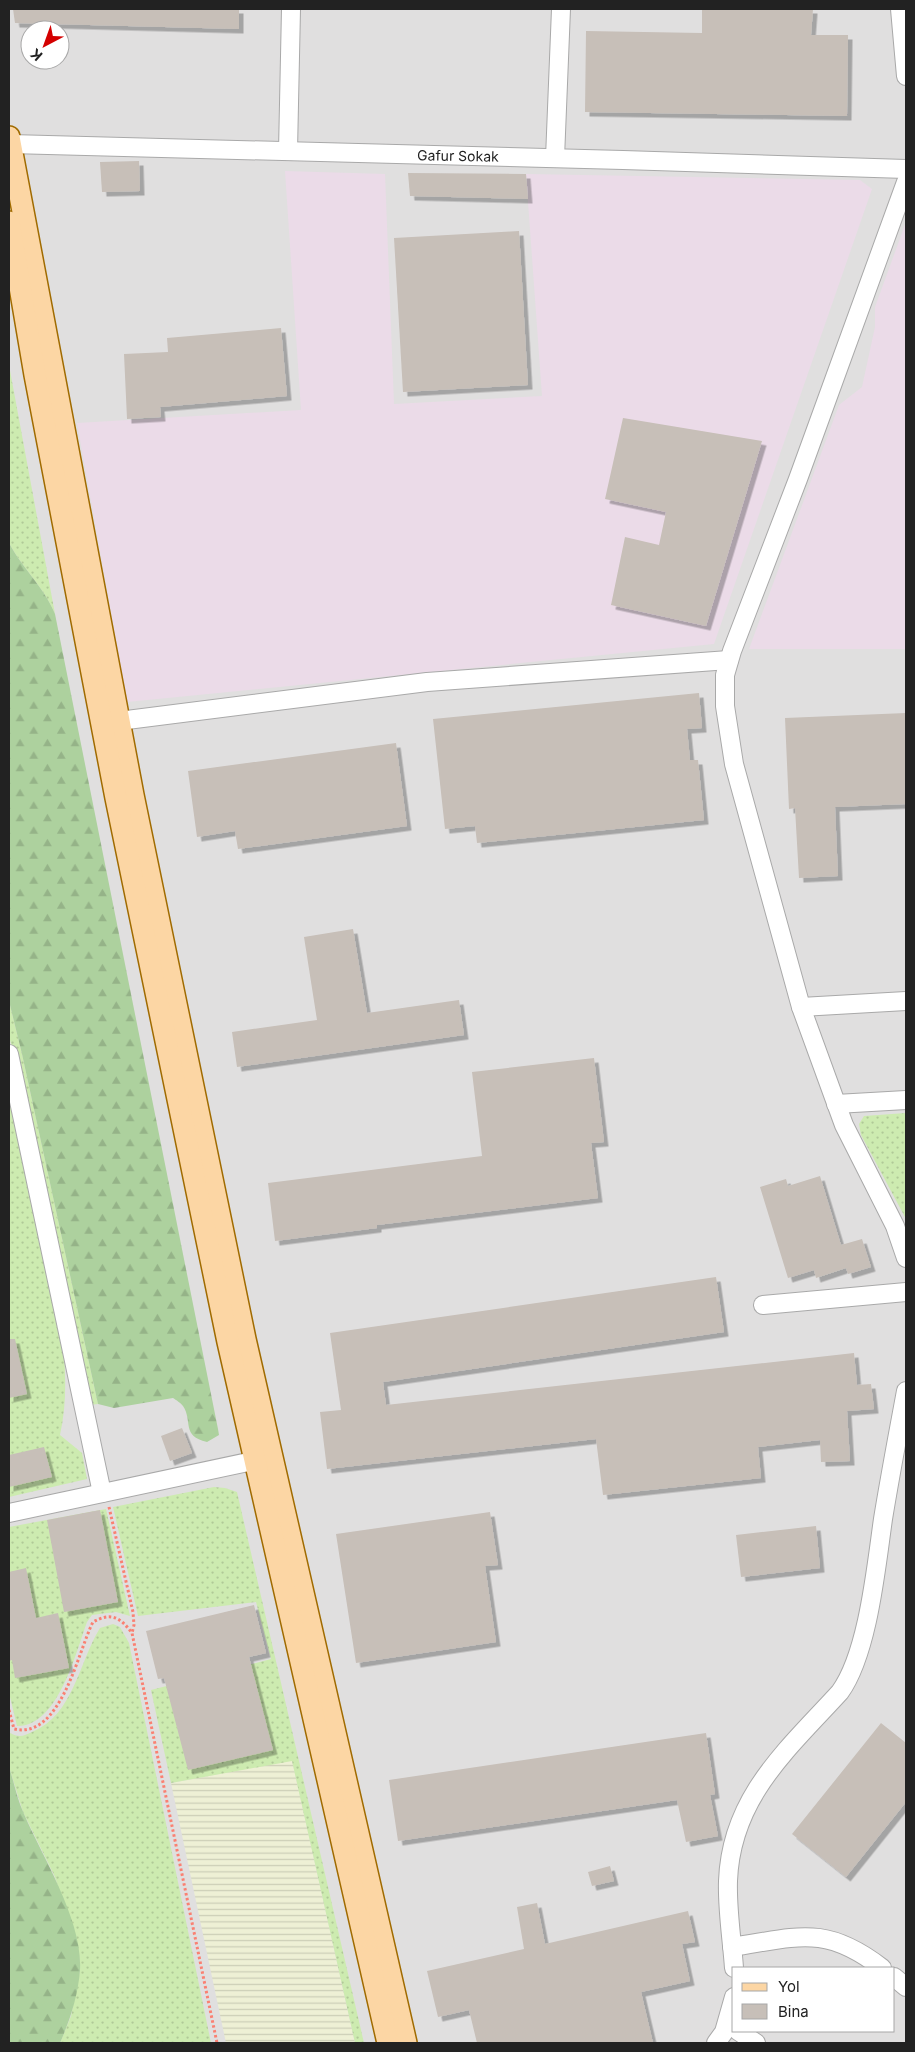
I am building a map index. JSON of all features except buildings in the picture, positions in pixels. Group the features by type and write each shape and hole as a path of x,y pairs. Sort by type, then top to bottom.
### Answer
{"main road":[{"path":"9,141 119,721 245,1339 264,1459 388,2043"},
{"path":"9,222 37,384 116,798 228,1342 264,1459 406,2043"}],"street":[{"path":"288,151 291,9"},
{"path":"556,158 561,9"},
{"path":"900,9 906,76"},
{"name":"Gafur Sokak","path":"9,141 906,170"},
{"path":"906,182 725,675 725,706 734,764 801,1007 844,1125 895,1226 906,1258"},
{"path":"119,721 427,682 729,660"},
{"path":"801,1007 906,1001"},
{"path":"9,1054 104,1492"},
{"path":"836,1104 906,1100"},
{"path":"763,1305 906,1292"},
{"path":"734,1967 728,1880 736,1834 749,1802 767,1772 848,1680 860,1644 898,1474 906,1391"},
{"path":"9,1513 264,1459"},
{"path":"732,1947 798,1937 817,1937 848,1945 881,1967"},
{"path":"895,1978 906,1987"},
{"path":"716,2043 732,2028"},
{"path":"740,2032 756,2043"}],"path":[{"path":"104,1492 133,1612 134,1625 132,1633"},
{"path":"9,1710 14,1729 21,1731 44,1720 66,1692 93,1622 103,1616 115,1617 126,1625 132,1633 217,2043"}],"shaded area":[{"path":"9,9 906,9 906,2043 9,2043"},
{"path":"285,171 385,174 394,404 542,396 526,174 860,180 872,189 714,644 127,702 77,423 301,410"},
{"path":"906,222 906,649 749,649 839,405 862,387 875,327 875,307"}],"green space":[{"path":"9,365 55,614 45,595 9,543"},
{"path":"9,543 45,595 55,614 218,1429 219,1435 207,1442 194,1436 189,1427 183,1406 173,1398 114,1408 98,1404 9,1001"},
{"path":"9,1001 98,1404 90,1405 9,1036"},
{"path":"9,1083 64,1355 65,1395 60,1435 82,1453 87,1479 9,1497"},
{"path":"906,1113 906,1219 861,1135 859,1124 864,1116"},
{"path":"214,1487 237,1492 364,2043 355,2043 292,1761 171,1783 151,1690 271,1659 256,1602 138,1616 113,1507"},
{"path":"106,1509 130,1616 116,1612 92,1615 87,1622 71,1668 54,1701 44,1714 31,1723 17,1726 9,1693 9,1527"},
{"path":"113,1624 120,1627 129,1643 211,2043 60,2043 71,2016 80,1970 79,1954 55,1877 23,1812 9,1767 9,1727 10,1733 16,1736 24,1735 46,1724 57,1714 74,1687 100,1628"},
{"path":"292,1760 355,2043 226,2043 171,1783"},
{"path":"9,1767 22,1808 69,1911 79,1951 80,1970 77,1989 70,2017 60,2043 9,2043"}]}
